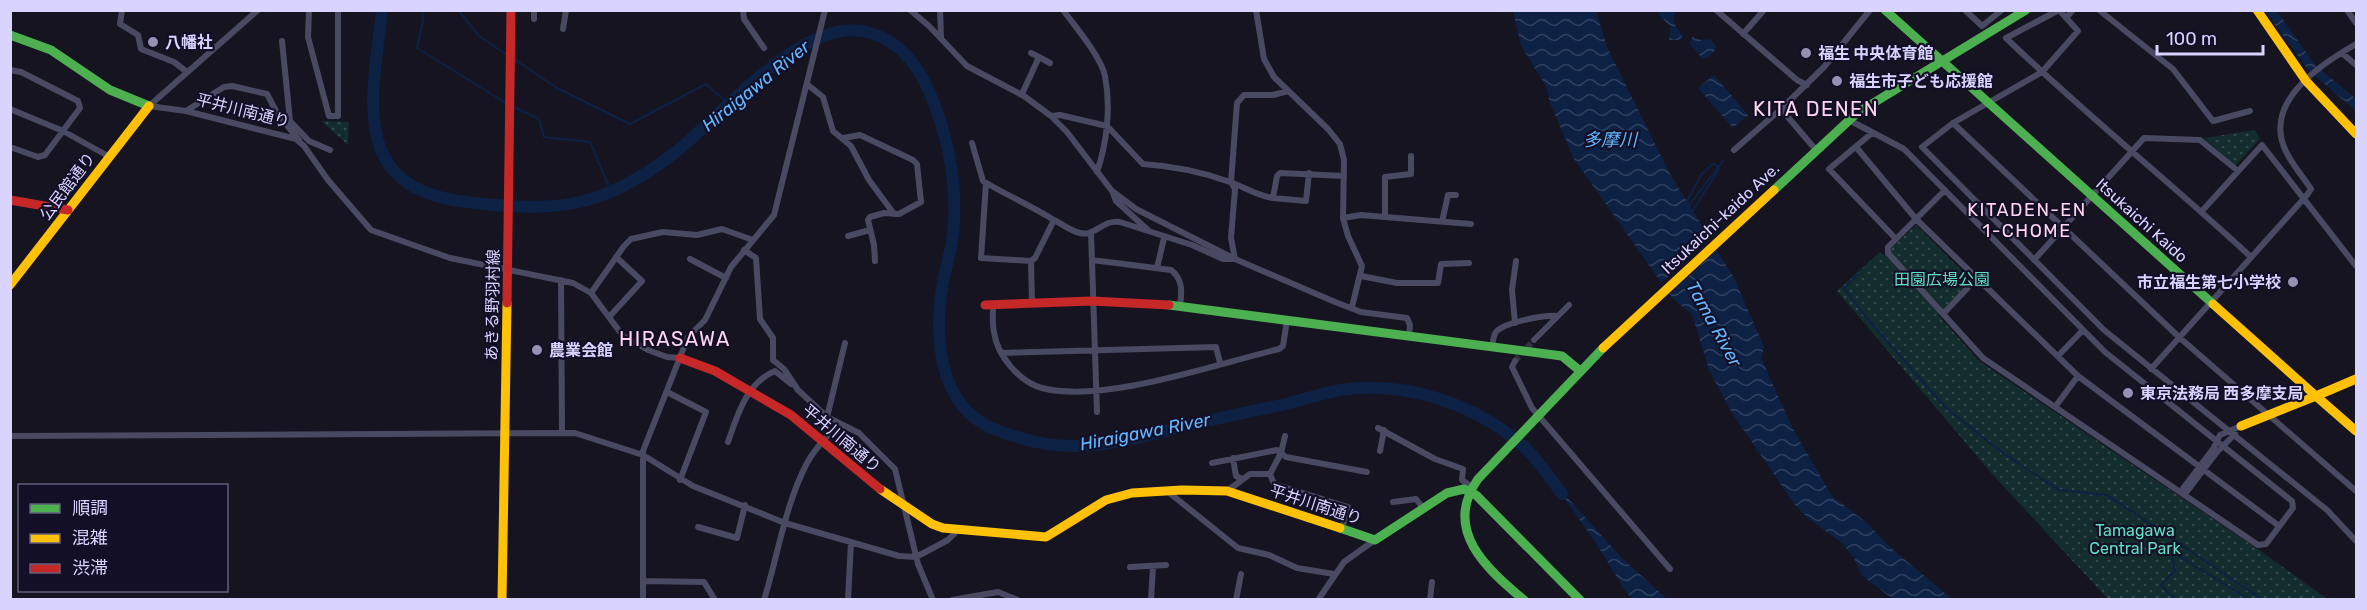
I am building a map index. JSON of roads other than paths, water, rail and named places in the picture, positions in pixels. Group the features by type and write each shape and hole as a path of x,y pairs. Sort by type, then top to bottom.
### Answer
{"main road":[{"name":"Itsukaichi Kaido","path":"1886,10 2356,431"},
{"name":"Itsukaichi-kaido Ave.","path":"1471,489 1579,370 1848,120 1893,89 1942,62 2026,10"},
{"path":"2257,10 2308,79 2356,134"},
{"name":"あきる野羽村線","path":"502,600 511,14"},
{"name":"平井川南通り","path":"10,35 49,49 115,93 132,102 149,106"},
{"name":"公民館通り","path":"10,285 149,106"},
{"path":"10,200 68,210"},
{"path":"989,305 1092,301 1180,306 1560,356 1579,370"},
{"name":"平井川南通り","path":"680,358 715,371 792,415 904,507 932,524 957,531 1046,537 1060,532 1086,510 1107,499 1167,491 1227,491 1375,540 1452,490 1471,489"},
{"path":"2241,426 2356,380"},
{"path":"1471,489 1465,520 1472,548 1490,570 1524,600"},
{"path":"1471,489 1580,600"}],"street":[{"path":"122,10 120,24 138,36 141,50 174,62 188,72"},
{"path":"149,106 258,10"},
{"path":"309,10 308,37 329,116 339,116 338,10"},
{"path":"534,10 534,19"},
{"path":"563,29 566,10"},
{"path":"743,10 744,19 764,48"},
{"path":"643,600 643,455 688,337 705,320 726,278 744,250 774,215 825,10"},
{"path":"910,10 974,70 1022,94 1051,116 1112,191 1136,209 1235,259 1361,312 1407,318 1410,325 1409,336"},
{"path":"940,10 941,38"},
{"path":"1063,10 1085,39 1105,74 1107,126 1097,172"},
{"path":"1256,10 1264,59 1274,76 1328,129 1340,144 1344,160 1343,218 1348,236 1359,256 1361,276 1352,307"},
{"path":"1716,10 1807,85"},
{"path":"1743,34 1764,10"},
{"path":"1734,150 1807,85 1870,10"},
{"path":"1965,10 1982,26 2002,10"},
{"path":"2066,18 2073,10"},
{"path":"2099,10 2173,69 2213,121 2250,111"},
{"path":"2347,10 2356,23"},
{"path":"2252,257 2042,72 2006,38 2059,11 2078,31 2042,72 1953,123 1922,147 2104,330 2354,531 2356,542"},
{"path":"282,41 290,121 301,142"},
{"path":"2151,369 2304,200 2311,189 2282,140 2281,123 2285,106 2320,66 2356,44"},
{"path":"2342,52 2356,65"},
{"path":"1031,53 1050,63"},
{"path":"1022,94 1039,57"},
{"path":"10,70 21,72 78,100 80,108 45,155 38,157 10,147"},
{"path":"808,82 823,97 833,130 851,146 869,180 894,214"},
{"path":"186,111 217,90 232,86 267,94 278,114 293,128 309,141 330,150"},
{"path":"1235,259 1231,238 1235,189 1231,182 1237,103 1244,95 1273,96 1288,91"},
{"name":"平井川南通り","path":"149,106 186,111 301,142 328,180 370,230 450,258 573,283 591,293 623,336 668,357 680,358"},
{"path":"10,109 63,130 108,156"},
{"path":"1781,109 1816,150"},
{"path":"1051,116 1060,115 1107,126 1143,164 1171,167 1231,182 1273,198 1306,201 1309,173"},
{"path":"1848,120 1904,149 1945,190 2105,352 2292,501 2293,508 2266,544 2258,545 1983,358 1943,314 1888,253 1888,247 1945,190"},
{"path":"1953,123 2180,338 2356,490"},
{"path":"1872,133 1829,169 1896,239"},
{"path":"843,138 860,135 917,164 921,202 899,214 884,213 870,217 875,261"},
{"path":"2034,260 2144,138 2200,140 2238,171"},
{"path":"972,144 983,181 1078,233 1091,232 1111,220 1192,245 1223,259 1235,259"},
{"path":"2202,211 2262,145 2304,200 2311,205 2336,242 2356,266"},
{"path":"1856,147 1916,219 2078,376 2279,526"},
{"path":"1385,217 1385,177 1411,174 1411,156"},
{"path":"1273,198 1276,176 1281,173 1344,176"},
{"path":"986,183 981,258 1031,261 1035,258 1054,220"},
{"path":"1112,191 1116,201 1151,234"},
{"path":"1442,222 1448,195 1456,195"},
{"path":"1343,218 1361,215 1471,224"},
{"path":"591,293 604,278 616,256 631,239 663,232 697,235 722,229 753,240"},
{"path":"848,236 870,230"},
{"path":"1091,232 1097,412"},
{"path":"1157,268 1164,238"},
{"path":"744,250 756,258 760,319 773,338 771,354 798,390"},
{"path":"610,316 642,281 616,256"},
{"path":"690,259 726,278"},
{"path":"1092,260 1171,270 1178,276 1182,287 1180,306"},
{"path":"1031,261 1032,303"},
{"path":"1515,323 1512,290 1516,261"},
{"path":"1361,276 1397,283 1438,283 1440,264 1469,263"},
{"path":"1943,314 1977,278"},
{"path":"561,280 562,433"},
{"path":"989,305 994,333 1002,353 1025,380 1041,388 1118,389 1283,346 1287,320"},
{"path":"1534,340 1569,305"},
{"path":"1492,347 1496,331 1515,323 1557,316"},
{"path":"2058,356 2083,330"},
{"path":"827,417 845,343"},
{"path":"1002,353 1216,347 1220,363"},
{"path":"1514,364 1524,394 1536,416 1670,569"},
{"path":"728,442 740,407 756,382 775,371 782,374 827,417 859,433 896,469 916,557 933,600"},
{"path":"2055,407 2078,376"},
{"path":"667,392 706,412 680,480"},
{"path":"764,600 785,523 807,463 838,423"},
{"path":"2183,493 2202,468 2241,426"},
{"path":"2202,468 2226,430 2241,426"},
{"path":"1380,451 1381,429 1435,459 1463,469 1462,480 1471,489"},
{"path":"10,436 579,434 643,455 680,480 785,523 851,543 916,557 948,540 957,531"},
{"path":"1285,436 1281,453 1270,474 1274,484 1348,507 1342,528"},
{"path":"1212,463 1277,450 1286,457 1367,472"},
{"path":"1233,458 1236,476 1242,479"},
{"path":"1227,491 1250,474 1270,474"},
{"path":"1167,491 1238,548 1269,555 1297,568 1334,574"},
{"path":"1393,502 1416,500 1424,509"},
{"path":"698,527 737,538 745,505"},
{"path":"1318,600 1334,574 1350,555 1375,540"},
{"path":"848,600 851,543"},
{"path":"1130,567 1166,565"},
{"path":"1151,600 1154,566"},
{"path":"1236,600 1241,574"},
{"path":"643,581 704,582 715,600"},
{"path":"1430,600 1432,582"},
{"path":"952,600 998,592 1018,600"}],"water":[{"name":"多摩川","path":"1513,11 1596,11 1607,47 1670,174 1734,278 1764,347 1761,358 1793,429 1832,496 1867,523 1892,549 1952,599 1893,599 1861,575 1854,558 1842,543 1809,519 1795,505 1732,413 1709,370 1692,314 1673,299 1574,159 1550,103 1546,86 1521,46"},
{"path":"1658,11 1676,11 1673,22 1682,35 1681,40 1669,40 1671,27"},
{"path":"2265,11 2277,11 2315,65 2356,99 2356,111 2308,70"},
{"path":"1692,37 1701,40 1710,39 1716,46 1714,52 1707,58 1702,58 1690,44"},
{"path":"1714,75 1748,115 1733,128 1698,88"},
{"path":"1554,483 1623,559 1667,599 1633,599 1626,592 1598,546"}],"waterway":[{"name":"Hiraigawa River","path":"382,10 373,103 376,131 383,155 399,176 423,192 459,201 530,207 584,201 621,187 650,171 696,135 766,72 791,53 817,39 843,31 867,32 878,36 897,47 918,71 929,91 945,138 952,171 954,229 940,302 940,345 950,386 961,404 975,418 994,429 1044,444 1090,446 1135,438 1334,391 1365,388 1414,392 1461,407 1504,431 1529,451 1562,494"},
{"path":"422,10 423,20 417,48 506,103"},
{"path":"458,10 479,36 506,54"},
{"path":"514,59 557,88 630,124 706,84 730,105"},
{"path":"514,107 539,119 544,137 590,142 611,191"},
{"path":"1690,204 1723,161"},
{"path":"1714,163 1719,169 1692,212 1687,201 1701,175 1714,163"},
{"path":"1858,274 1844,288 1865,316 1946,408 2004,454 2059,490 2107,495 2263,600"},
{"path":"2176,600 2161,585 2175,570 2171,551 2250,600"}],"tunnel":[{"path":"1515,361 1534,340"}],"place":[{"name":"八幡社","path":"153,42"},
{"name":"福生 中央体育館","path":"1806,53"},
{"name":"福生市子ども応援館","path":"1837,81"},
{"name":"市立福生第七小学校","path":"2293,282"},
{"name":"農業会館","path":"537,350"},
{"name":"東京法務局 西多摩支局","path":"2128,393"}],"district":[{"name":"KITA DENEN","path":"1816,109"},
{"name":"KITADEN-EN 1-CHOME","path":"2027,220"},
{"name":"HIRASAWA","path":"675,339"}],"park label":[{"name":"田園広場公園","path":"1942,279"},
{"name":"Tamagawa Central Park","path":"2135,539"}],"water label":[{"name":"Tama River","path":"1714,324"}]}
